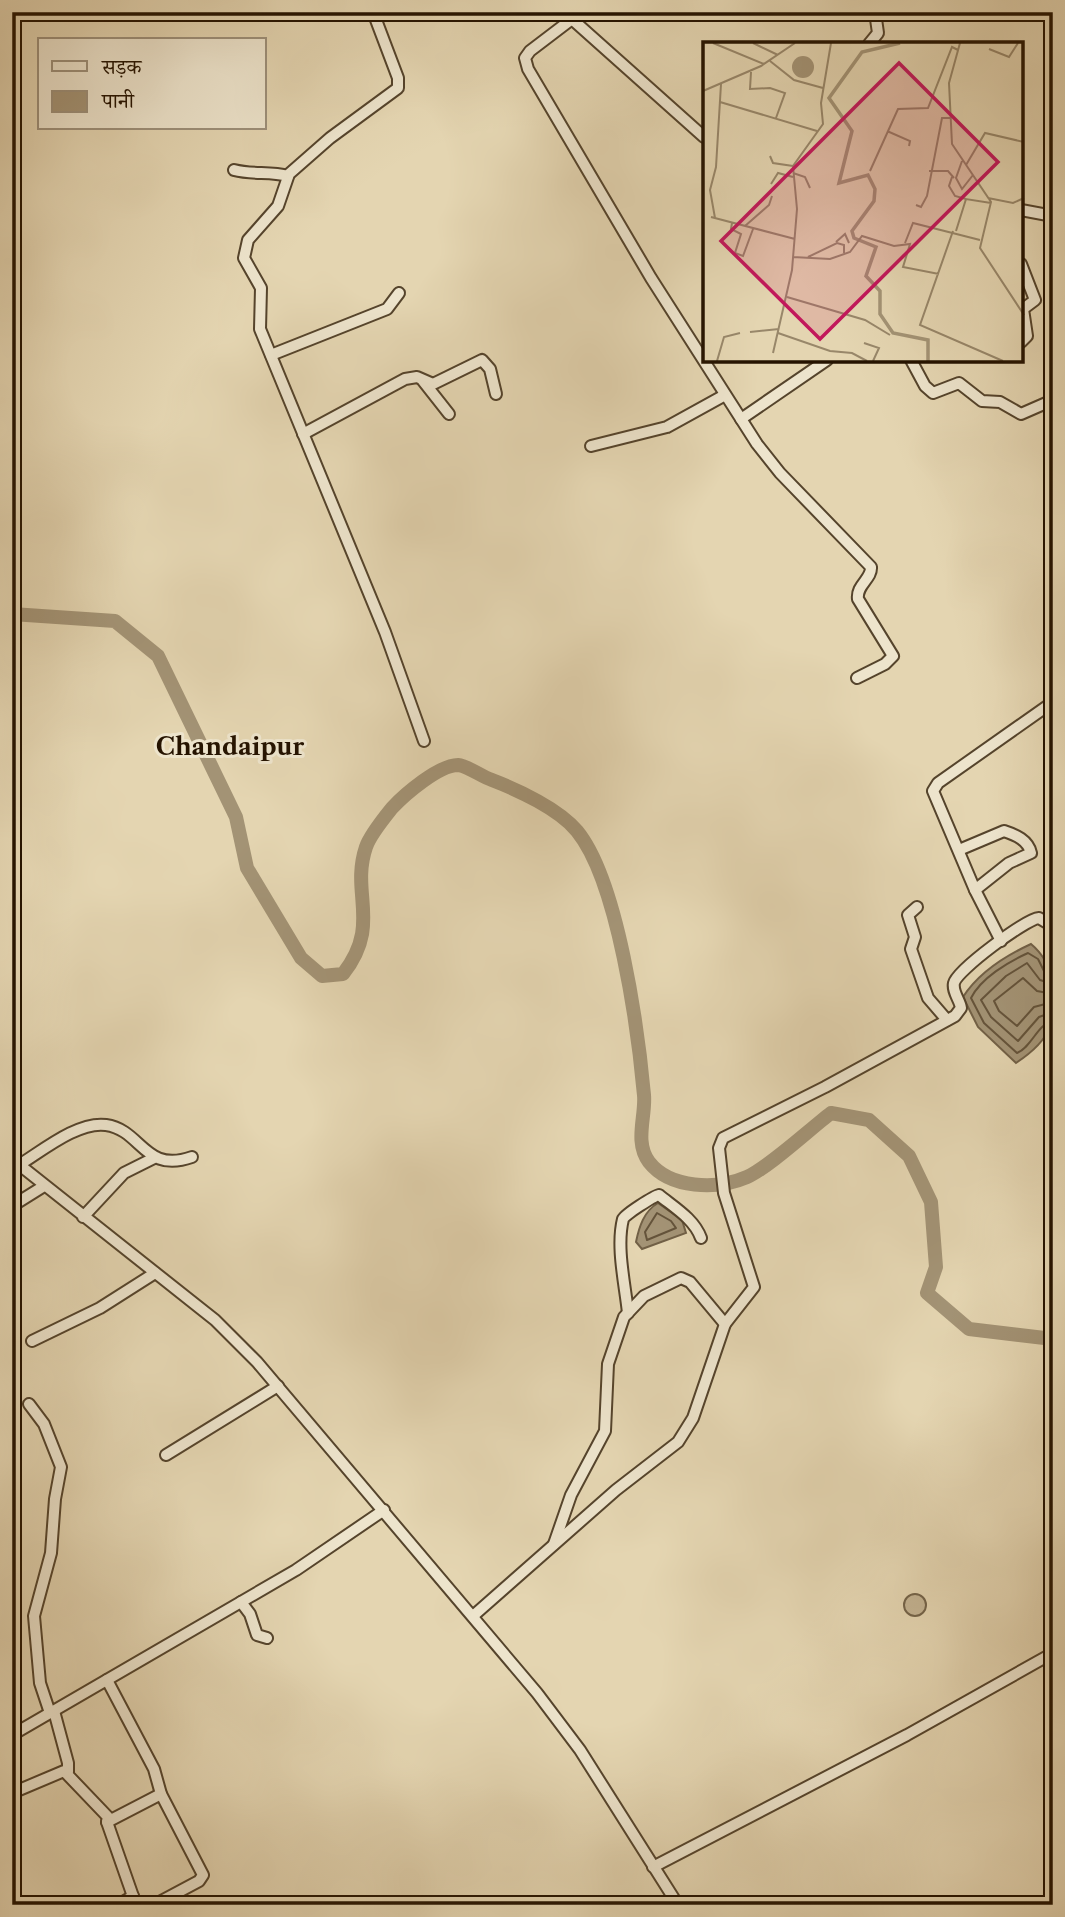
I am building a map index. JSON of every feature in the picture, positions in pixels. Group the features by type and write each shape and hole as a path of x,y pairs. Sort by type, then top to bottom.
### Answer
{"street":[{"path":"373,12 398,78 398,88 330,138 288,176 278,206 248,240 244,251 246,264 261,288 258,318 271,355 385,632 424,741"},
{"path":"870,42 878,29 875,12"},
{"path":"703,136 568,16 525,58 528,69 703,359"},
{"path":"234,170 248,173 270,171 288,176"},
{"path":"1023,210 1053,216"},
{"path":"1023,269 1035,300 1023,309 1027,336 1023,340"},
{"path":"271,355 387,309 399,293"},
{"path":"303,434 405,379 417,377 433,384 483,360 490,369 496,394"},
{"path":"705,362 741,419 780,473 871,567 872,572 858,591 858,599 893,656 885,664 857,678"},
{"path":"741,419 824,362"},
{"path":"912,362 925,387 933,393 941,393 958,383 982,401 1000,402 1021,414 1053,400"},
{"path":"424,380 449,414"},
{"path":"591,446 667,427 725,395"},
{"path":"1001,941 975,890 934,796 935,787 1053,702"},
{"path":"959,850 1004,831 1021,838 1030,849 1031,853 1009,863 975,890"},
{"path":"917,906 908,915 915,937 911,949 928,998 947,1020"},
{"path":"473,1616 554,1544 678,1442 692,1418 725,1324 754,1287 724,1193 719,1148 728,1134 825,1087 947,1020 961,1008 954,990 957,976 1034,918 1045,920 1053,934"},
{"path":"192,1157 173,1161 154,1158 116,1128 96,1126 16,1162 215,1320 278,1386 473,1616 580,1750 678,1905"},
{"path":"83,1217 124,1173 154,1158"},
{"path":"12,1206 44,1186"},
{"path":"628,1313 621,1233 623,1218 628,1212 642,1207 651,1198 659,1195 670,1206 681,1211 699,1230 701,1238"},
{"path":"32,1340 100,1308 155,1273"},
{"path":"554,1544 571,1495 605,1432 608,1364 628,1313 644,1296 681,1278 690,1282 725,1324"},
{"path":"166,1455 278,1386"},
{"path":"29,1404 44,1424 61,1466 55,1499 51,1553 34,1618 40,1683 52,1712 68,1763 68,1772 108,1817 107,1822 135,1900 118,1905"},
{"path":"12,1735 242,1602 319,1555 384,1510"},
{"path":"242,1602 249,1612 257,1635 267,1638"},
{"path":"653,1867 907,1735 1053,1653"},
{"path":"107,1680 154,1769 161,1794 203,1875 199,1881 154,1905"},
{"path":"12,1793 60,1772 68,1772"},
{"path":"107,1822 161,1794"}],"shaded area":[{"path":"915,1594 923,1597 926,1605 923,1613 915,1616 907,1613 904,1605 907,1597"}],"water":[{"path":"1031,944 1039,952 1050,972 1055,994 1053,1017 1040,1044 1016,1063 978,1027 963,997 993,966"},
{"path":"658,1203 682,1220 686,1233 642,1249 636,1242 641,1225 649,1210"}],"waterway":[{"path":"12,614 115,621 158,656 236,817 247,868 301,958 322,976 343,974 355,956 361,940 362,864 368,842 392,808 423,781 450,766 458,765 526,795 560,815 577,831 591,854 615,919 637,1033 644,1095 641,1138 649,1162 669,1178 681,1182 722,1184 756,1172 831,1113 869,1120 909,1156 931,1202 936,1267 927,1293 969,1329 1053,1339"}],"district":[{"name":"Chandaipur","path":"230,746"}]}
